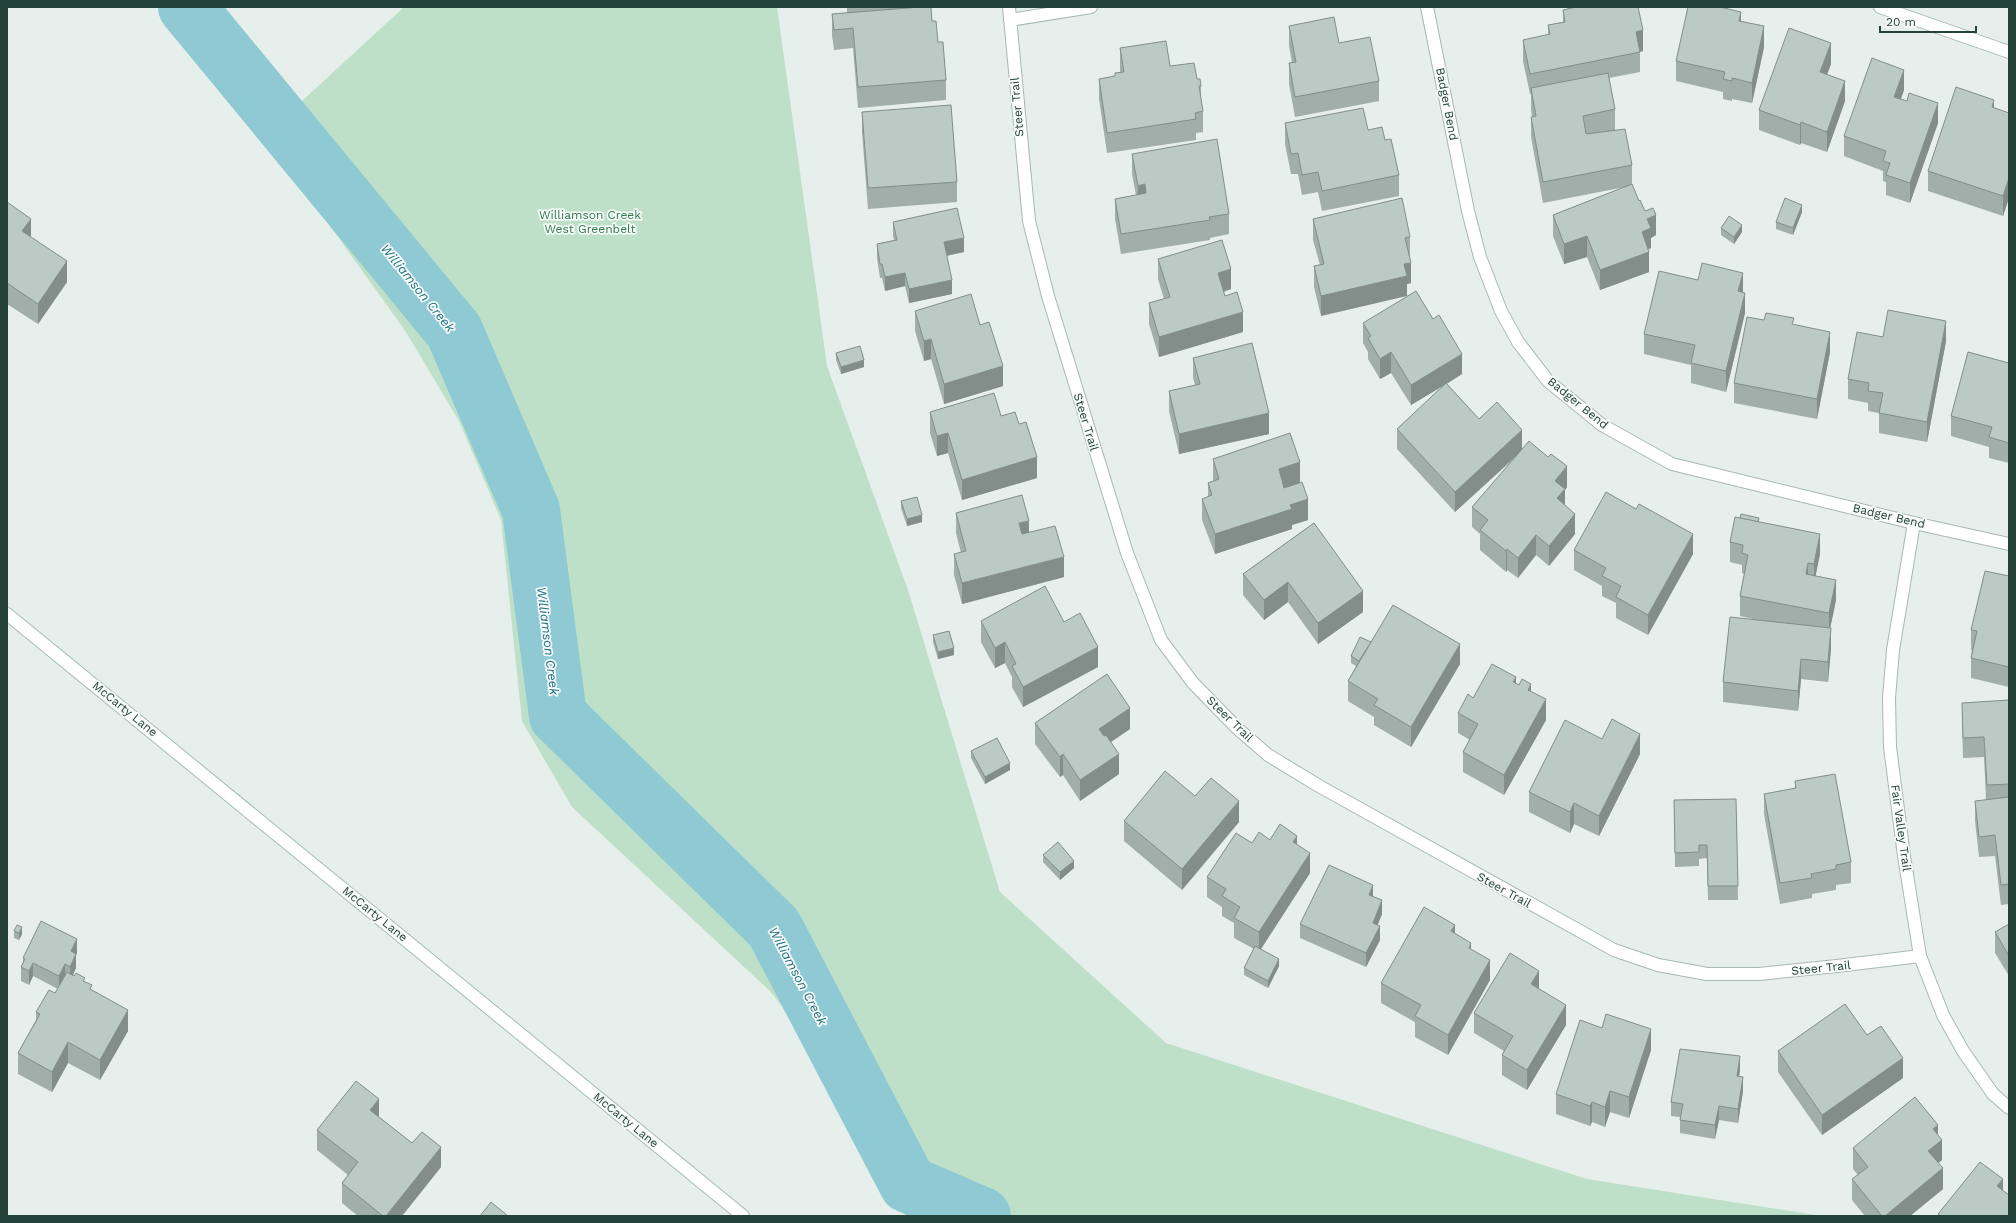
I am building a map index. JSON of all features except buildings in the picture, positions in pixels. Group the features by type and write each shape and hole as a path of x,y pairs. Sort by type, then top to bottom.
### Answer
{"street":[{"name":"Steer Trail","path":"1008,7 1029,221 1048,296 1126,553 1161,640 1193,683 1238,729 1268,754 1319,786 1614,950 1658,965 1707,974 1759,974 1920,956"},
{"path":"1010,20 1091,7"},
{"name":"Badger Bend","path":"1427,7 1468,211 1480,257 1501,311 1515,336 1548,381 1602,425 1672,464 1914,523 2009,544"},
{"path":"1880,7 2009,52"},
{"name":"Fair Valley Trail","path":"1914,523 1893,650 1889,698 1890,747 1904,856 1920,956 1943,1015 1963,1051 1993,1094 2009,1108"},
{"name":"McCarty Lane","path":"7,614 743,1216"}],"green space":[{"name":"Williamson Creek West Greenbelt","path":"404,7 777,7 827,366 908,590 1000,892 1166,1043 1587,1179 1822,1216 967,1216 912,1179 770,991 572,807 522,721 501,520 459,421 406,332 265,135"}],"waterway":[{"name":"Williamson Creek","path":"187,7 454,331 531,510 558,716 774,928 908,1184 982,1216"},
{"path":"199,7 199,21"}]}
